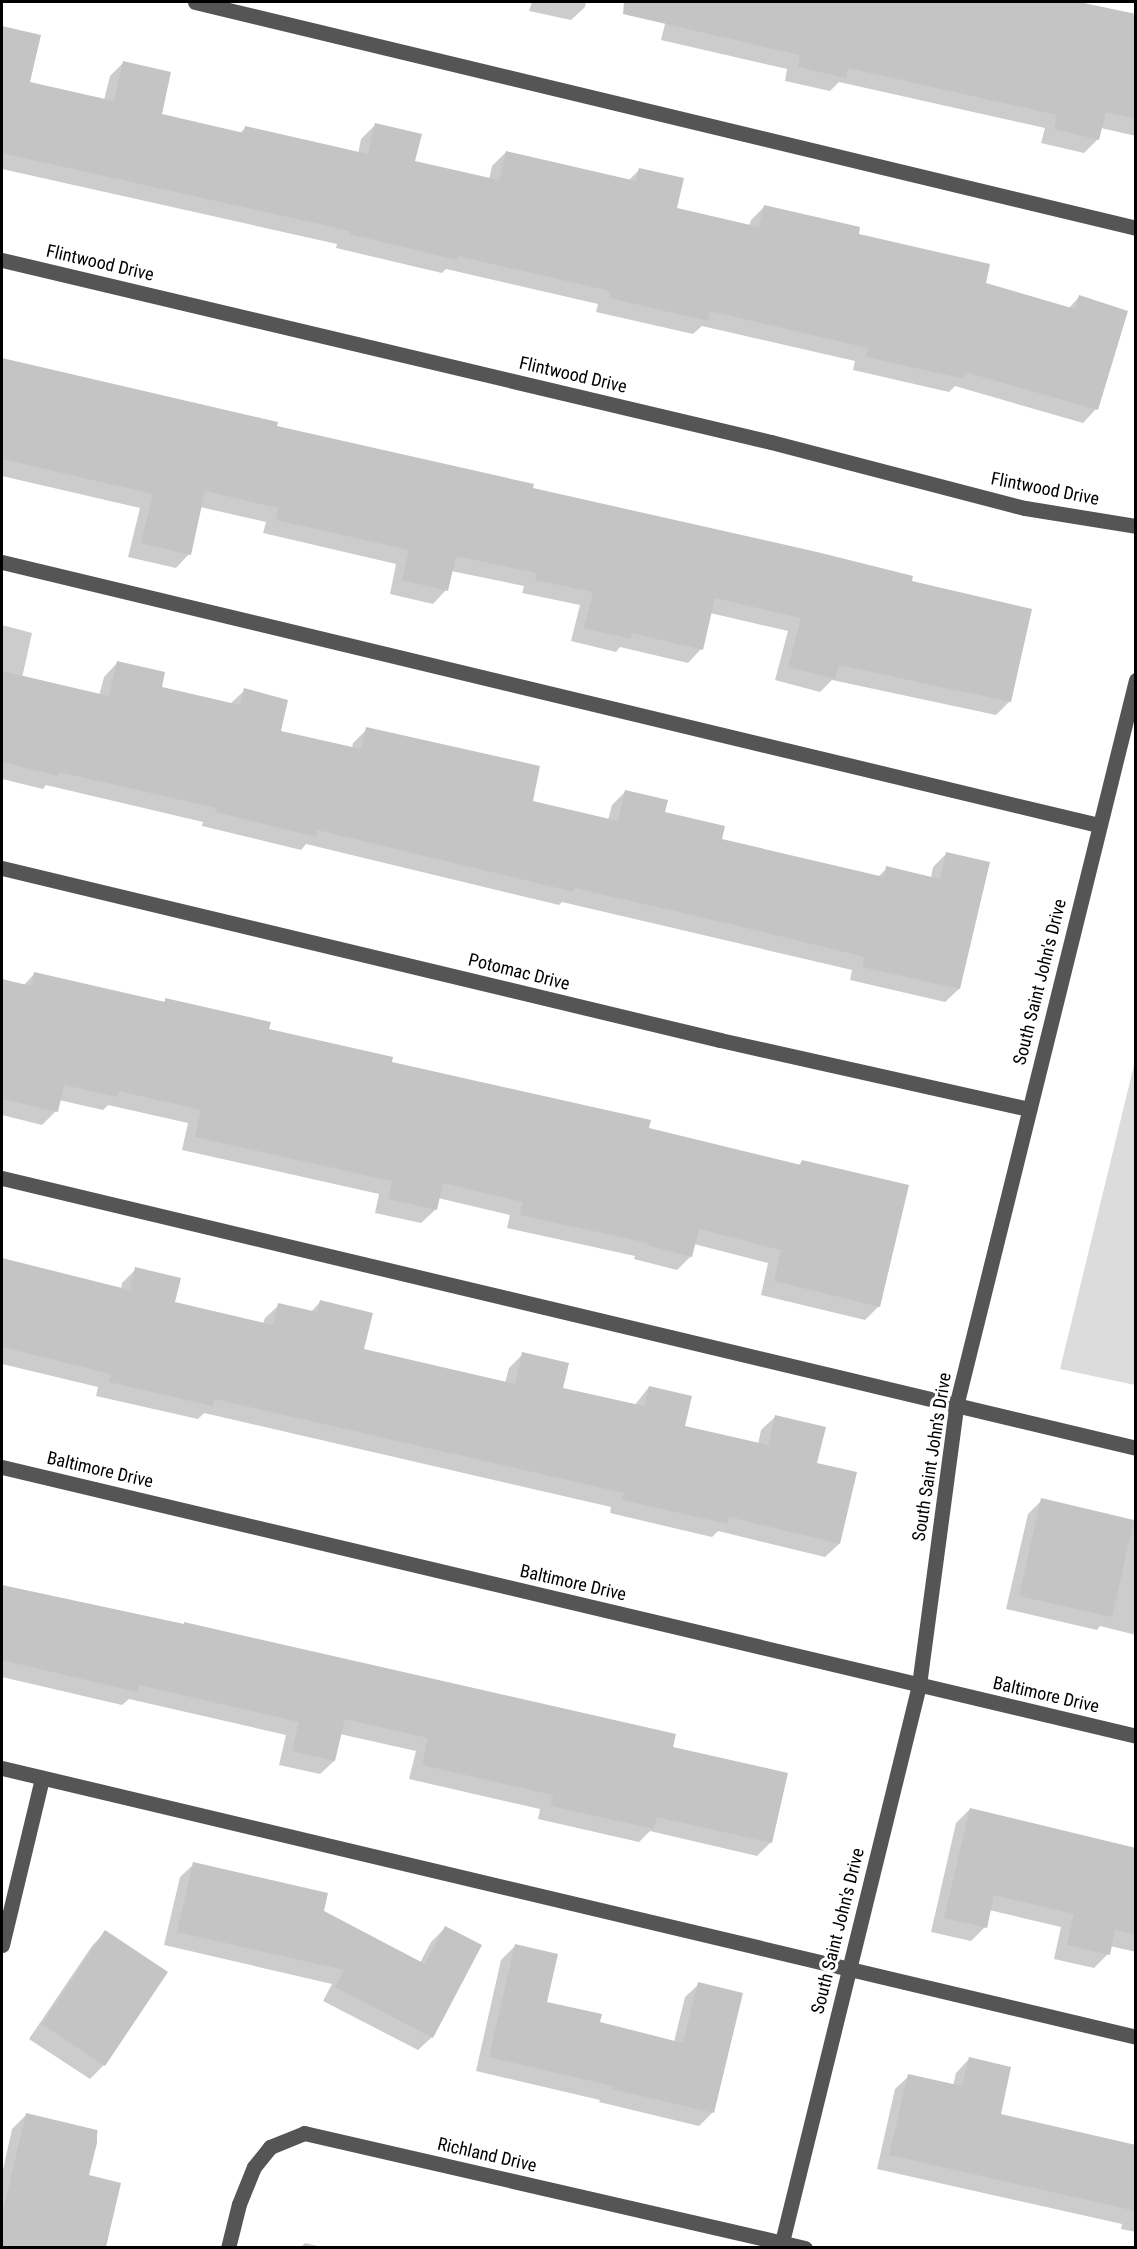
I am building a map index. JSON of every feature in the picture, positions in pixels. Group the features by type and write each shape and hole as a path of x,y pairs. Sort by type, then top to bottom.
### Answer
{"street":[{"path":"195,2 1136,228"},
{"name":"Flintwood Drive","path":"2,260 760,439 1025,508 1136,526"},
{"path":"2,562 1098,825"},
{"name":"South Saint John's Drive","path":"782,2242 919,1685 956,1406 1098,825 1136,680"},
{"name":"Potomac Drive","path":"2,868 709,1038 1029,1109"},
{"path":"2,1178 1136,1448"},
{"name":"Baltimore Drive","path":"2,1467 1136,1736"},
{"path":"2,1768 1136,2037"},
{"path":"2,1945 42,1778"},
{"name":"Richland Drive","path":"228,2247 239,2204 254,2167 270,2147 304,2133 805,2247"}],"shaded area":[{"path":"1135,1061 1135,1385 1060,1369"}],"building":[{"path":"624,2 1079,2 1136,14 1136,119 1106,112 1099,140 1054,129 1057,115 848,68 846,78 798,67 800,55 623,14"},
{"path":"2,26 41,35 30,82 114,101 123,61 171,72 162,114 244,133 245,126 368,154 375,123 422,134 415,161 499,180 506,151 636,181 639,168 684,178 677,208 759,227 764,205 860,227 859,234 990,264 986,283 1075,309 1079,295 1128,311 1098,410 965,372 964,379 866,357 868,348 710,311 708,321 609,298 610,291 458,256 458,260 349,234 350,231 2,153"},
{"path":"2,358 278,422 277,426 534,484 533,488 817,552 913,576 912,581 1032,609 1011,702 839,665 835,679 788,667 801,618 715,598 703,650 632,633 631,639 584,628 593,592 535,580 537,573 456,556 448,591 402,580 409,550 276,520 278,508 205,491 191,555 141,543 153,494 2,459"},
{"path":"117,661 165,672 162,687 240,705 244,688 288,700 281,731 361,749 366,727 540,766 533,801 618,821 625,790 668,800 665,812 725,826 722,839 884,877 886,866 940,879 946,852 990,862 960,989 862,967 865,957 726,923 575,888 574,892 317,830 316,837 215,812 216,808 59,772 58,776 2,762 2,671 109,696"},
{"path":"34,972 165,1002 165,998 271,1022 269,1029 393,1057 392,1062 651,1120 649,1128 801,1165 802,1160 909,1185 880,1307 774,1281 781,1250 699,1229 692,1257 647,1245 648,1243 520,1215 523,1202 443,1183 437,1210 388,1199 392,1181 195,1137 201,1110 119,1091 118,1097 64,1085 58,1112 2,1099 2,979 31,986"},
{"path":"2,1258 130,1290 135,1267 181,1278 175,1302 273,1325 278,1303 317,1312 320,1300 373,1313 364,1349 515,1384 522,1352 569,1363 563,1388 644,1406 649,1386 692,1396 685,1426 768,1445 775,1415 826,1427 817,1463 857,1472 840,1544 729,1517 728,1524 622,1500 624,1493 215,1399 213,1406 109,1382 111,1374 2,1347"},
{"path":"1041,1498 1134,1520 1112,1617 1019,1596"},
{"path":"2,1585 184,1624 184,1622 676,1734 673,1747 788,1773 772,1843 657,1817 654,1829 551,1806 553,1795 422,1765 428,1738 345,1719 335,1761 292,1751 299,1722 139,1685 137,1692 2,1660"},
{"path":"970,1808 1136,1848 1136,1935 1115,1930 1110,1955 1067,1945 1074,1914 994,1895 987,1928 944,1918"},
{"path":"193,1862 328,1893 324,1911 425,1964 445,1926 482,1945 433,2038 335,1987 344,1970 177,1932"},
{"path":"105,1930 168,1972 105,2066 42,2024"},
{"path":"515,1944 558,1954 547,2002 602,2014 600,2022 683,2043 698,1982 743,1993 714,2113 612,2089 613,2086 489,2057"},
{"path":"969,2057 1011,2067 1001,2114 1136,2145 1136,2211 889,2155 908,2074 962,2086"},
{"path":"26,2113 97,2130 97,2143 89,2175 121,2183 106,2247 2,2247 2,2215"}]}
